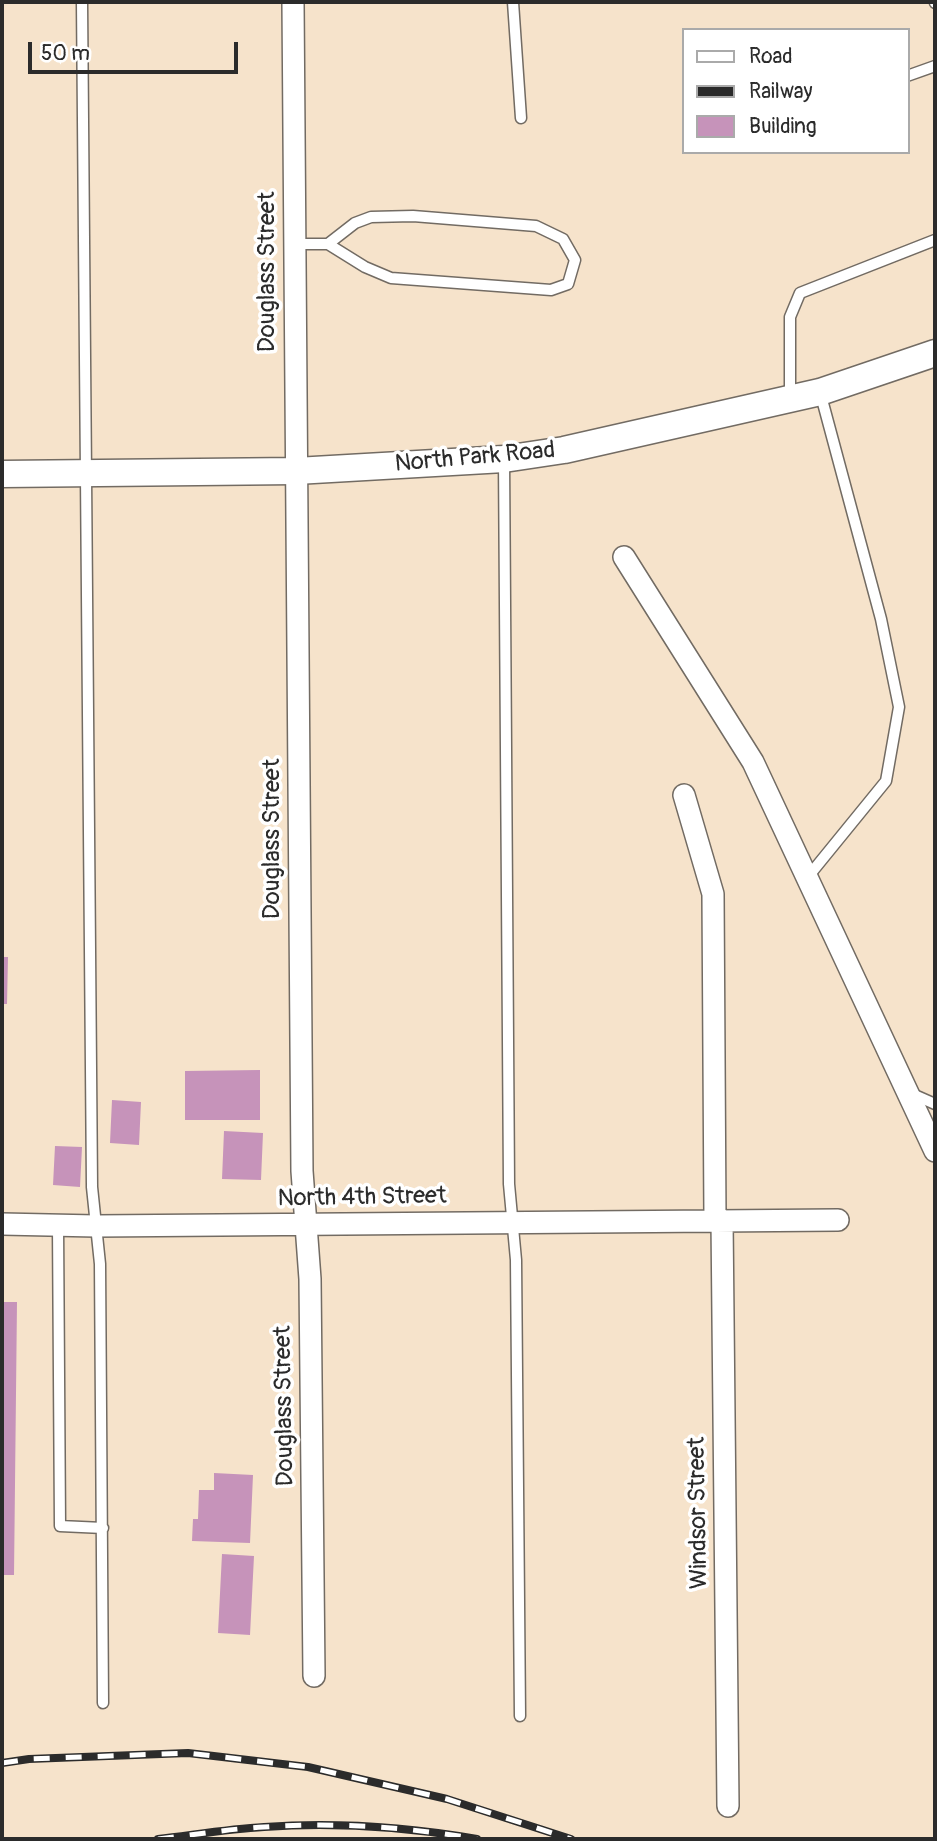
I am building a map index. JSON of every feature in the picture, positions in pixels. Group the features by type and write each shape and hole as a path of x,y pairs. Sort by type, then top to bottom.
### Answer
{"street":[{"name":"Douglass Street","path":"293,2 302,1171 310,1279 314,1676"},
{"name":"North Park Road","path":"2,474 296,471 504,459 564,450 820,392 935,353"},
{"path":"624,557 753,762 935,1152"},
{"name":"Windsor Street","path":"684,795 713,894 728,1806"},
{"name":"North 4th Street","path":"2,1224 306,1225 838,1220"}],"lane":[{"path":"82,2 92,1187 100,1264 103,1703"},
{"path":"513,2 521,118"},
{"path":"909,75 935,66"},
{"path":"295,244 328,244 365,267 391,278 551,289 568,284 575,260 563,239 536,226 413,216 370,217 355,223 328,244"},
{"path":"790,399 790,317 800,293 935,240"},
{"path":"807,878 886,780 899,707 881,618 820,392"},
{"path":"504,459 509,1170 516,1260 520,1716"},
{"path":"907,1092 935,1104"},
{"path":"58,1226 60,1526 103,1528"}],"building":[{"path":"2,957 8,957 7,1004 2,1004"},
{"path":"260,1070 260,1120 185,1120 185,1071"},
{"path":"112,1100 141,1102 139,1145 110,1143"},
{"path":"224,1131 263,1133 261,1180 222,1179"},
{"path":"55,1146 82,1147 80,1187 53,1185"},
{"path":"2,1302 17,1302 14,1575 2,1575"},
{"path":"214,1473 253,1475 250,1543 192,1541 193,1519 198,1519 199,1490 214,1490"},
{"path":"222,1554 254,1556 250,1635 218,1633"}],"railway":[{"path":"2,1763 29,1759 188,1753 308,1767 447,1799 571,1839"},
{"path":"158,1839 251,1828 317,1825 424,1831 477,1839"}]}
